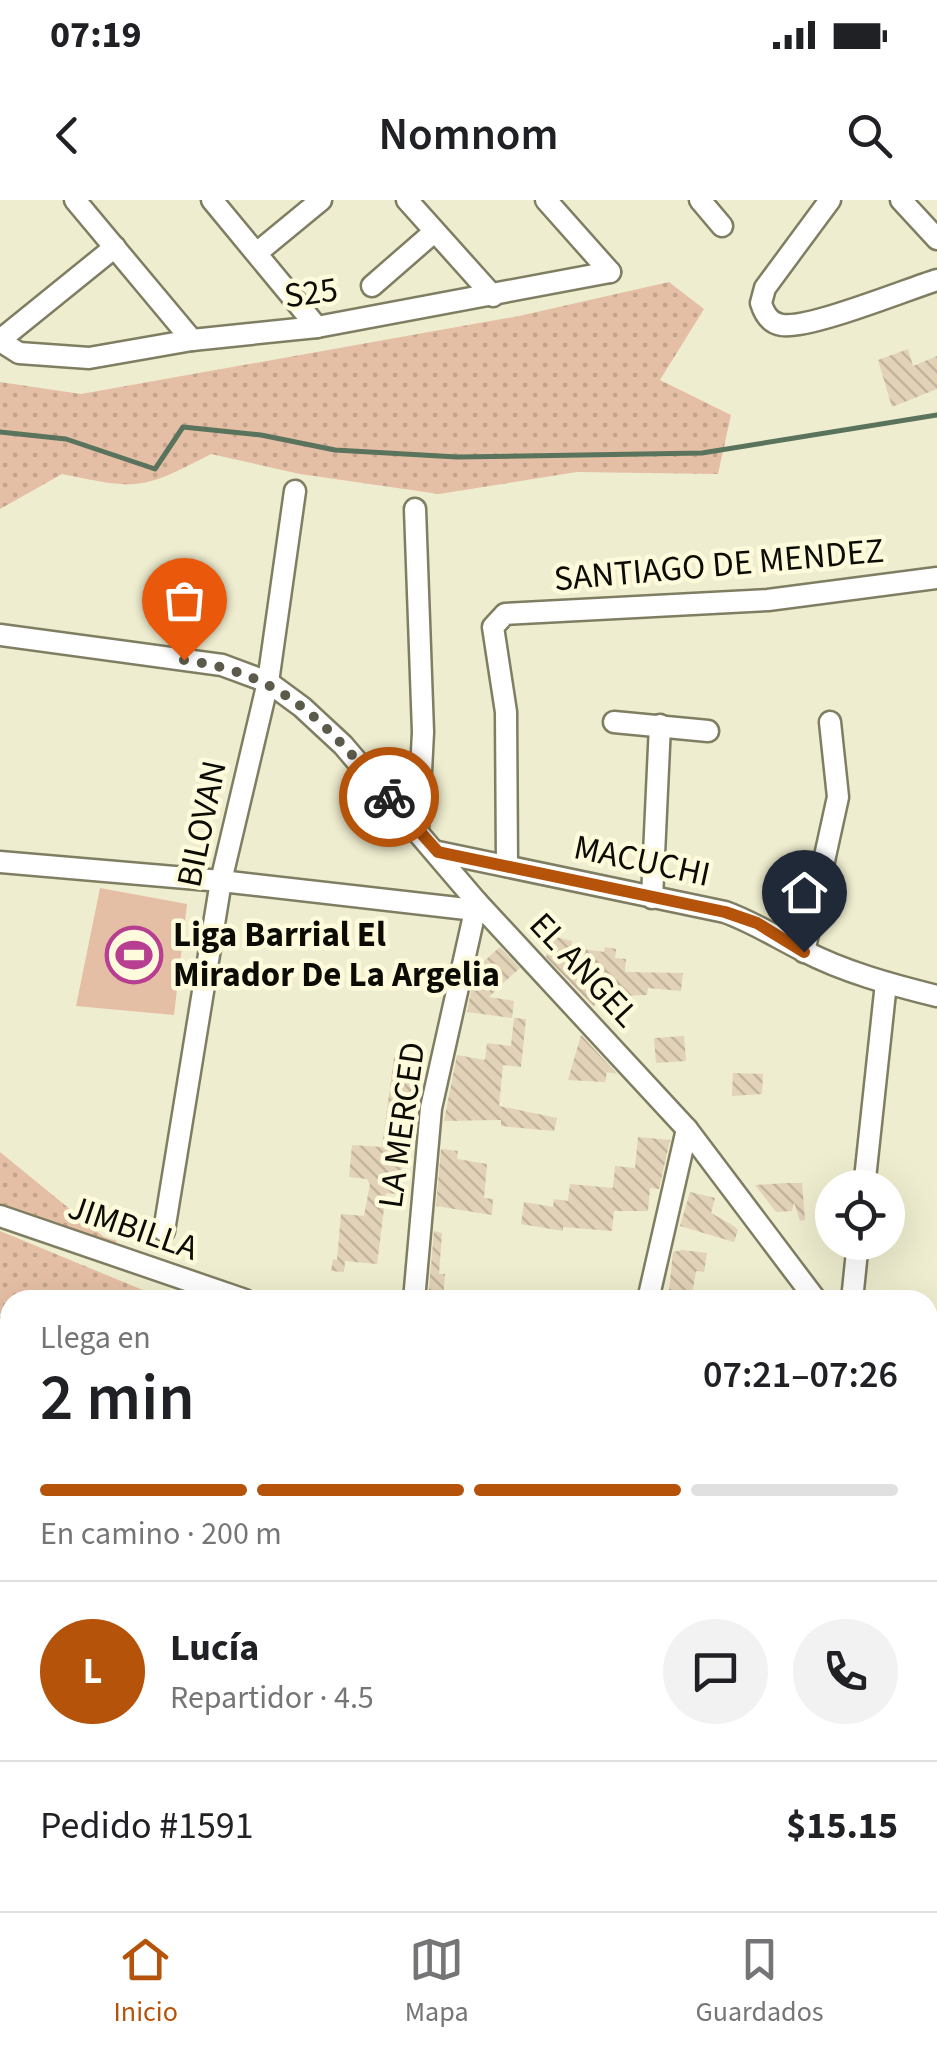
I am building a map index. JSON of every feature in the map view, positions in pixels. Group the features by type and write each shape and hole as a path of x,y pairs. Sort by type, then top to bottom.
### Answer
{"street":[{"path":"75,200 192,340"},
{"path":"212,200 317,327"},
{"path":"258,252 321,200"},
{"path":"407,200 493,296"},
{"name":"S25","path":"0,340 19,353 90,358 192,340 317,327 610,272 546,200"},
{"path":"700,200 722,226"},
{"path":"830,200 765,288 761,303 769,319 781,325 808,320 937,280"},
{"path":"900,200 937,239"},
{"path":"372,286 434,232"},
{"path":"0,340 115,247"},
{"name":"BILOVAN","path":"164,1231 222,880 268,682 295,491"},
{"path":"414,509 424,732 418,830"},
{"name":"SANTIAGO DE MENDEZ","path":"508,866 506,712 493,626 505,614 768,600 937,578"},
{"name":"EL ANGEL","path":"0,635 222,665 268,682 343,745 438,852 476,906 687,1129 808,1290"},
{"path":"614,722 708,731"},
{"path":"804,952 838,796 830,722"},
{"path":"652,898 660,725"},
{"name":"MACUCHI","path":"438,852 725,912 757,923 804,952 886,983 937,996"},
{"path":"0,862 476,906"},
{"name":"LA MERCED","path":"415,1290 431,1108 476,906"},
{"path":"866,1170 886,983"},
{"path":"650,1290 687,1129"},
{"name":"JIMBILLA","path":"0,1216 216,1290"},
{"path":"853,1290 856,1260"}],"shaded area":[{"path":"669,282 704,309 660,380 731,415 718,474 577,472 439,494 300,474 211,454 140,484 108,483 62,474 0,509 0,382 81,394 519,316"},
{"name":"Liga Barrial El Mirador De La Argelia","path":"100,888 187,904 174,1015 76,1006"},
{"path":"0,1152 104,1237 117,1241 108,1255 0,1213"},
{"path":"0,1231 143,1290 0,1290"}],"building":[{"path":"908,349 913,366 937,356 937,389 892,407 878,360"},
{"path":"552,936 572,941 571,947 604,952 605,947 616,949 615,958 626,959 625,972 683,973 681,991 648,988 647,995 597,997 594,1007 546,957"},
{"path":"500,947 520,968 501,985 481,964"},
{"path":"473,981 501,985 489,997 514,1001 512,1018 467,1012"},
{"path":"514,1018 526,1019 521,1067 503,1065 499,1106 557,1118 554,1131 501,1126 501,1120 444,1121 457,1055 485,1060 487,1043 511,1046"},
{"path":"581,1035 617,1074 607,1072 605,1082 568,1080"},
{"path":"684,1036 686,1061 656,1063 654,1038"},
{"path":"394,1057 418,1061 410,1111 415,1112 411,1129 407,1128 398,1194 386,1193 377,1264 345,1261 344,1272 331,1271 333,1259 337,1260 341,1214 364,1216 370,1184 367,1179 349,1177 352,1145 382,1147"},
{"path":"733,1073 763,1074 762,1094 732,1096"},
{"path":"638,1137 670,1140 659,1189 650,1188 648,1211 614,1211 612,1231 563,1227 563,1231 521,1224 524,1202 553,1207 554,1199 568,1201 570,1184 613,1188 615,1166 635,1168"},
{"path":"441,1149 458,1151 457,1159 487,1164 484,1198 493,1199 492,1215 436,1206"},
{"path":"802,1183 805,1220 800,1221 794,1202 792,1211 776,1212 755,1185"},
{"path":"690,1192 715,1198 711,1213 738,1230 734,1242 680,1226"},
{"path":"434,1231 442,1233 439,1274 445,1274 444,1290 429,1290"},
{"path":"673,1252 707,1253 704,1272 696,1271 693,1290 669,1290"}],"waterway":[{"path":"0,432 66,439 155,469 183,427 261,435 335,450 457,457 702,453 937,415"}],"way so far":[{"path":"184,660 222,665 268,682 343,745 389,797"}],"place":[{"name":"Liga Barrial El Mirador De La Argelia","path":"134,955"}],"route":[{"path":"389,797 438,852 725,912 757,923 804,952"}]}
